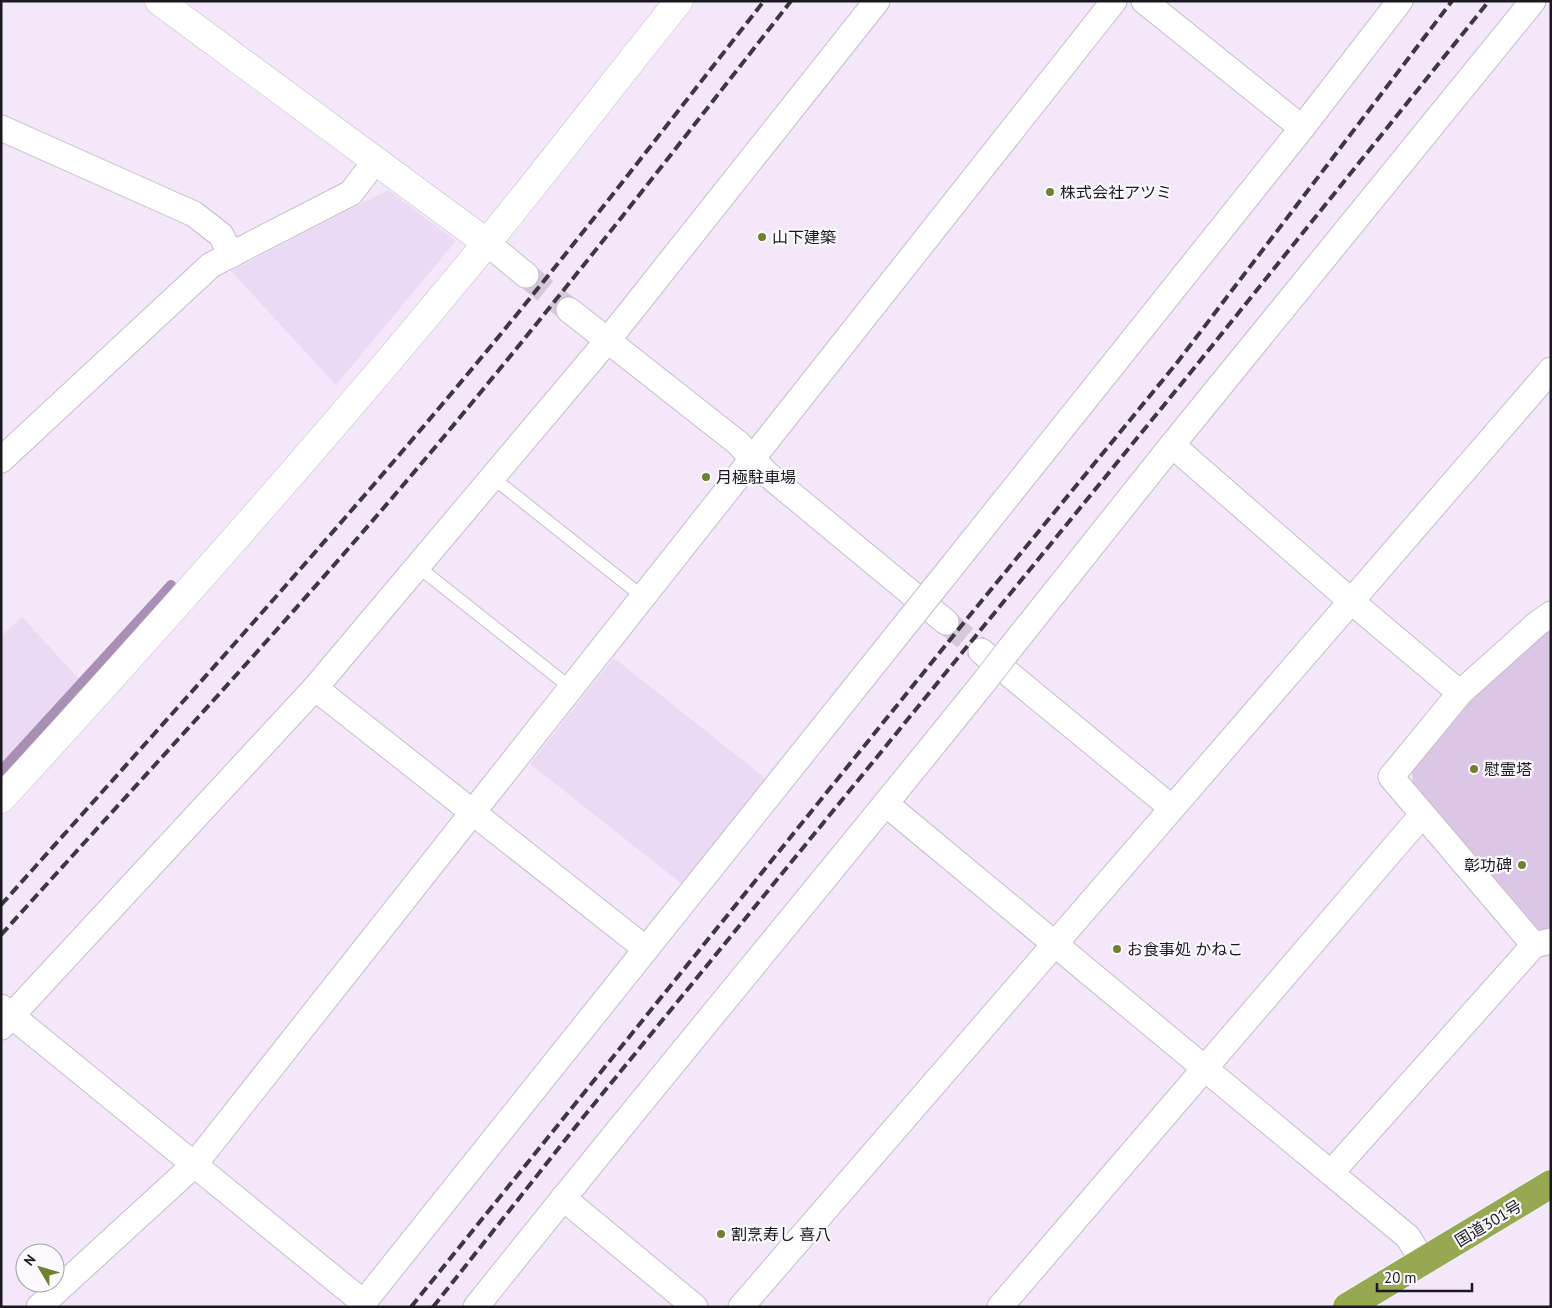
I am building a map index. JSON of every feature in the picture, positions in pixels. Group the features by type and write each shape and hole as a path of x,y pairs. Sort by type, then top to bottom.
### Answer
{"highway":[{"name":"国道301号","path":"1347,1307 1551,1184"}],"street":[{"path":"159,1 487,243 526,275"},
{"path":"1,799 224,552 487,243 679,1"},
{"path":"877,1 608,340 315,688 5,1017 194,1166 362,1305 1302,128 1400,1"},
{"path":"39,1307 194,1166 1114,1"},
{"path":"1144,1 1302,128"},
{"path":"476,1307 886,804 1172,445 1533,1"},
{"path":"1538,1 1551,12"},
{"path":"1,128 194,214 222,235 231,255"},
{"path":"1,460 211,265 351,194 375,161"},
{"path":"569,310 738,443 767,474 946,622"},
{"path":"741,1307 1551,370"},
{"path":"1172,445 1460,693"},
{"path":"1331,1173 1542,943 1424,816 1391,777 1460,693 1538,623 1551,614"},
{"path":"981,651 1172,808"},
{"path":"315,688 646,949"},
{"path":"886,804 1408,1237 1422,1262"},
{"path":"1000,1307 1416,822 1424,816"},
{"path":"563,1198 695,1307"}],"lane":[{"path":"492,477 644,597"},
{"path":"418,566 571,688"}],"shaded area":[{"path":"388,190 456,241 336,385 231,271"},
{"path":"22,617 79,679 1,765 1,636"},
{"path":"1551,625 1551,930 1545,932 1532,926 1413,783 1412,770 1467,699"},
{"path":"614,658 770,782 686,887 530,764"}],"waterway":[{"path":"1,771 171,585"}],"tunnel":[{"path":"526,275 569,310"},
{"path":"946,622 981,651"}],"railway":[{"path":"1,905 281,592 391,465 567,253 764,1"},
{"path":"1,935 295,610 410,477 589,258 791,1"},
{"path":"411,1307 966,620 1176,364 1452,1"},
{"path":"433,1307 581,1120 1191,372 1489,1"}],"place":[{"name":"株式会社アツミ","path":"1050,192"},
{"name":"山下建築","path":"762,237"},
{"name":"月極駐車場","path":"706,477"},
{"name":"慰霊塔","path":"1474,769"},
{"name":"彰功碑","path":"1522,865"},
{"name":"お食事処 かねこ","path":"1117,949"},
{"name":"割烹寿し 喜八","path":"721,1234"}]}
